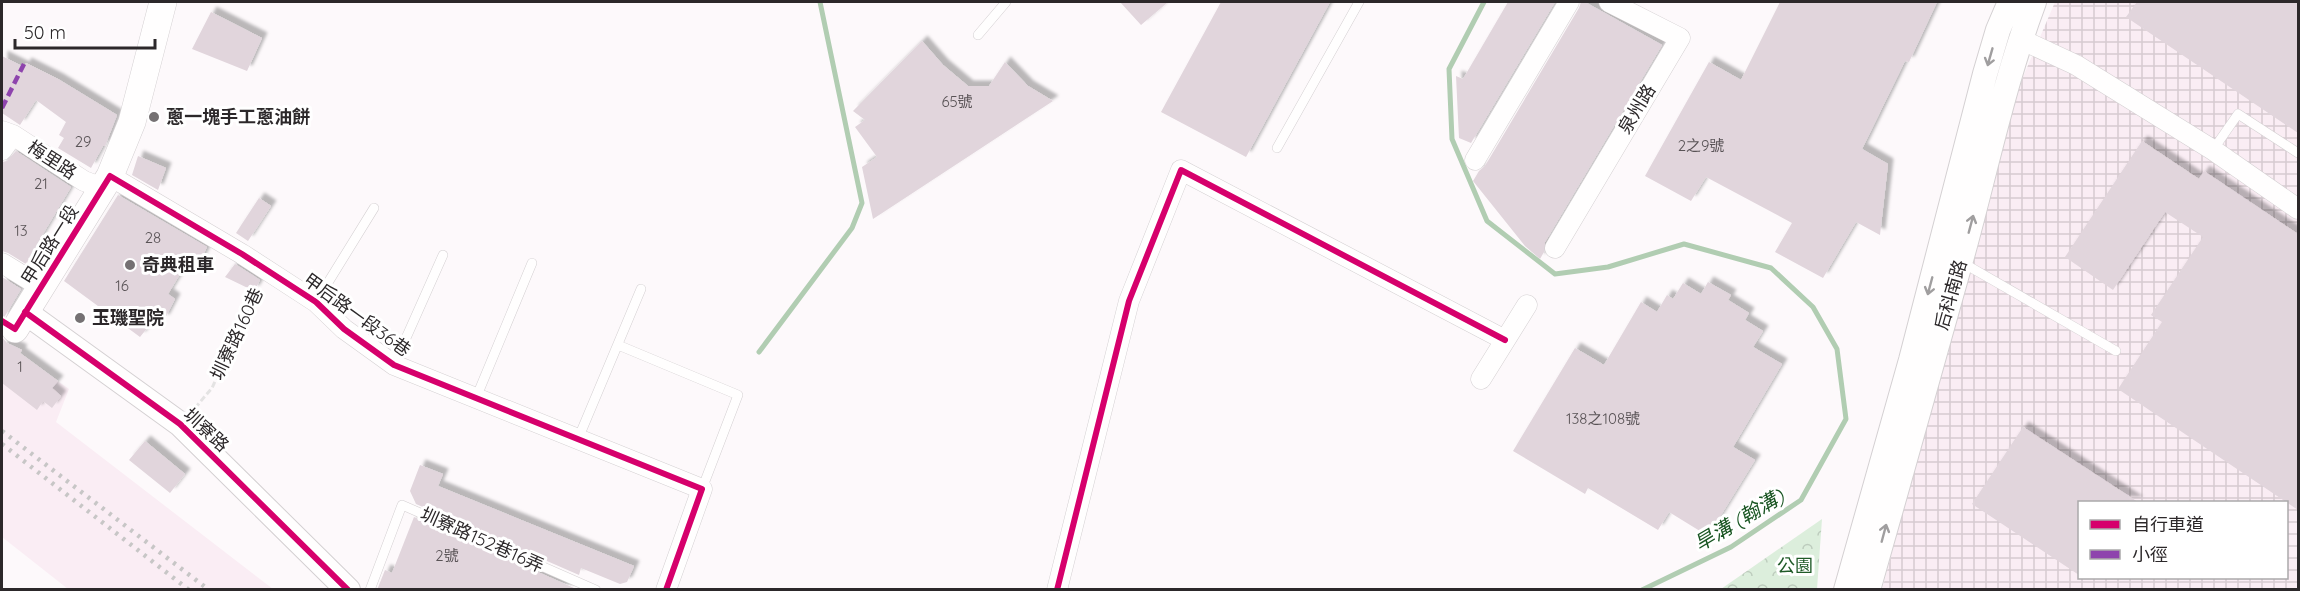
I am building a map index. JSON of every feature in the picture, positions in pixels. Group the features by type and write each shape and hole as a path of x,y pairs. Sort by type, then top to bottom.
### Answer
{"main road":[{"name":"甲后路一段","path":"14,321 41,286 106,182 132,122 162,2"}],"street":[{"path":"1475,160 1569,2"},
{"name":"泉州路","path":"1555,248 1680,38 1609,2"},
{"name":"后科南路","path":"1846,590 1911,360 1998,30 2010,2"},
{"name":"后科南路","path":"1868,590 1961,262 2020,39 2034,2"},
{"path":"1998,30 2076,64 2213,150 2298,209"},
{"name":"梅里路","path":"5,139 84,181 106,182"},
{"path":"1057,590 1130,301 1181,170 1505,340"},
{"name":"甲后路一段36巷","path":"106,182 267,269 316,302 344,329 394,365 702,489"},
{"path":"2,262 41,286"},
{"path":"1481,379 1527,305"},
{"name":"圳寮路","path":"14,321 180,424 348,590"},
{"path":"666,590 702,489"}],"lane":[{"path":"978,35 1006,2"},
{"path":"1277,148 1359,2"},
{"path":"2213,150 2238,114 2298,153"},
{"path":"316,302 374,208"},
{"path":"394,365 443,255"},
{"path":"1961,262 2116,351"},
{"path":"476,398 532,263"},
{"path":"578,439 641,289"},
{"path":"618,345 738,395 702,489"},
{"name":"圳寮路152巷16弄","path":"370,590 402,505 596,590"}],"shaded area":[{"path":"2055,2 2298,2 2298,589 1882,590 2008,112"},
{"path":"2,342 69,389 56,422 273,589 68,589 2,537"}],"green space":[{"name":"公園","path":"1822,519 1817,589 1721,589"}],"building":[{"path":"1120,2 1168,2 1141,25"},
{"path":"1221,2 1330,2 1246,157 1161,112"},
{"path":"1508,2 1555,2 1471,143 1459,138 1456,76 1463,79"},
{"path":"1581,2 1585,2 1662,45 1545,242 1544,252 1540,259 1525,246 1473,181 1485,166"},
{"path":"1780,2 1937,2 1909,62 1905,61 1862,149 1888,164 1880,235 1856,222 1823,278 1775,252 1792,223 1706,177 1691,201 1645,176 1709,62 1741,80"},
{"path":"2137,2 2298,2 2298,133 2126,17"},
{"path":"211,12 262,38 247,71 192,49"},
{"path":"922,41 943,65 968,86 989,86 1005,62 1028,86 1053,101 873,219 862,167 877,157 855,127 865,120 853,111"},
{"path":"2,56 24,67 26,63 58,79 117,115 105,146 91,168 58,148 64,138 59,135 66,122 36,100 20,125 2,113"},
{"path":"2142,141 2199,179 2204,171 2298,234 2298,510 2288,501 2285,501 2118,389 2162,322 2151,315 2203,237 2165,212 2113,290 2065,257"},
{"path":"16,151 71,187 28,259 37,264 34,269 2,251 2,162 7,161"},
{"path":"138,156 166,168 158,190 132,175"},
{"path":"118,195 207,247 196,270 186,264 168,294 175,299 164,320 157,316 140,337 64,281"},
{"path":"259,198 271,206 248,241 236,233"},
{"path":"235,264 260,280 254,291 225,277"},
{"path":"2,277 21,289 2,321"},
{"path":"1708,282 1731,295 1728,300 1749,313 1745,320 1763,331 1753,347 1782,364 1733,447 1755,460 1708,536 1669,512 1658,530 1588,488 1585,494 1513,451 1575,348 1604,365 1641,302 1657,312 1667,295 1673,299 1683,283 1701,294"},
{"path":"2,337 7,343 22,350 20,353 58,381 52,388 61,396 52,408 43,401 37,410 2,383"},
{"path":"2023,427 2136,501 2078,501 2078,574 1972,504"},
{"path":"145,441 185,474 170,493 129,460"},
{"path":"420,465 443,474 438,486 634,566 627,582 620,584 581,568 579,575 416,504 410,491"},
{"path":"414,517 574,588 573,590 377,590 385,570 392,573"}],"waterway":[{"path":"759,352 852,228 862,203 820,2"},
{"name":"旱溝 (翰溝)","path":"1484,2 1449,69 1452,139 1487,221 1555,274 1608,267 1684,244 1771,268 1813,307 1837,349 1846,419 1801,500 1731,547 1642,590"}],"railway":[{"path":"2,431 209,590"},
{"path":"2,444 189,590"}],"marked path":[{"path":"2,108 24,64"}],"cycle path":[{"path":"1057,590 1129,301 1181,170 1505,340"},
{"path":"2,321 15,329 110,176 242,254 316,302 344,329 394,365 702,489 666,590"},
{"path":"25,312 180,424 348,590"}],"place":[{"name":"蔥一塊手工蔥油餅","path":"154,117"},
{"name":"奇典租車","path":"130,265"},
{"name":"玉璣聖院","path":"80,318"}]}
